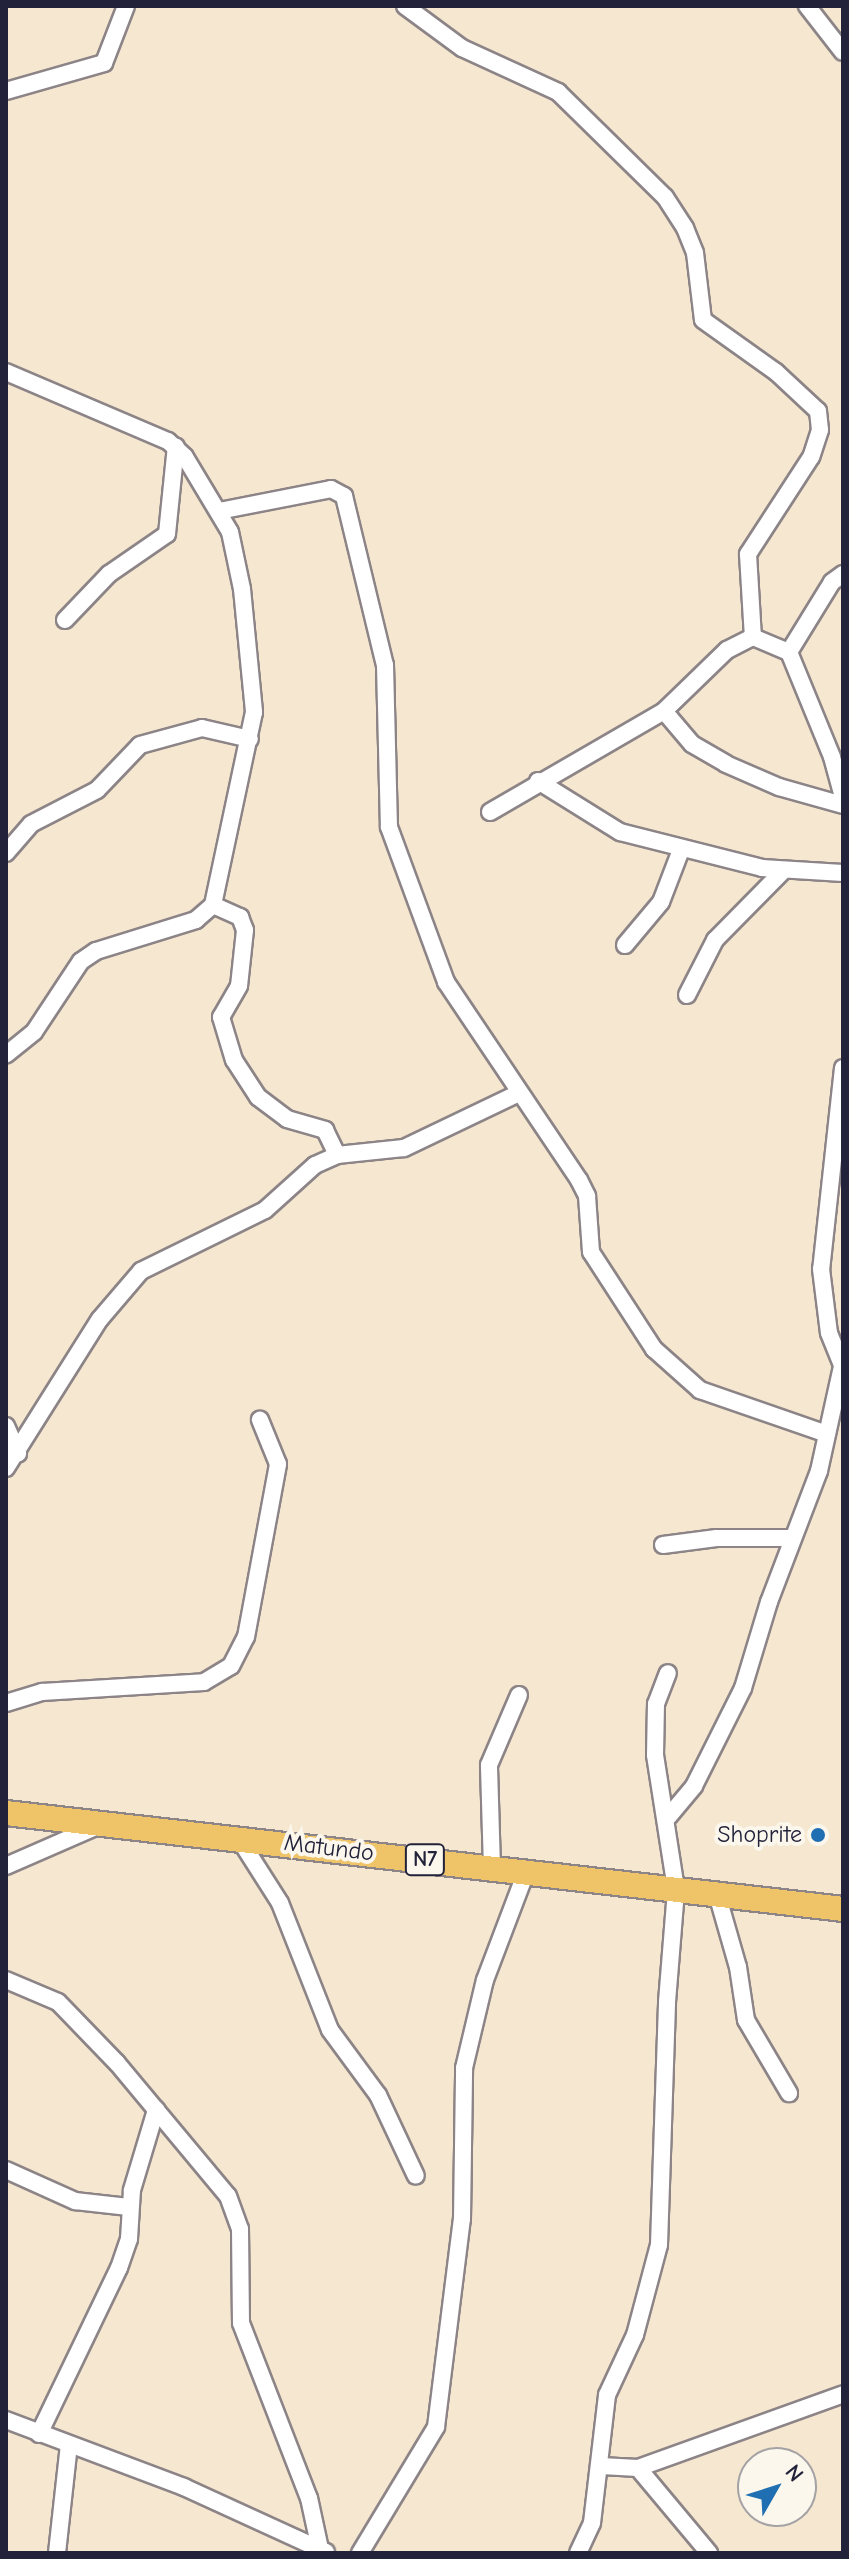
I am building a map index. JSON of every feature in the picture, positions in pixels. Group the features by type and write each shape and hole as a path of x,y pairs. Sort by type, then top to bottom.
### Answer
{"main road":[{"name":"Matundo","path":"6,1813 238,1837 843,1909"}],"street":[{"path":"6,91 104,63 126,6"},
{"path":"405,6 462,48 558,92 665,197 685,228 695,253 703,320 776,372 818,411 820,430 811,457 748,554 753,637"},
{"path":"807,6 843,52"},
{"path":"6,372 176,446 230,532 242,589 253,687 250,739 213,905 196,920 96,951 81,961 34,1032 6,1055"},
{"path":"65,620 109,574 167,534 176,446"},
{"path":"219,511 331,489 344,496 385,665 389,827 446,982 579,1180 587,1196 591,1252 654,1349 700,1390 827,1434"},
{"path":"789,652 827,590 843,574"},
{"path":"490,812 538,781 664,711 727,650 753,637 789,652 832,757 843,797"},
{"path":"664,711 692,744 726,764 779,787 843,805"},
{"path":"6,853 31,824 97,790 140,745 202,728 250,739"},
{"path":"538,781 606,826 681,850 783,871 843,873"},
{"path":"625,945 661,902 681,850"},
{"path":"687,995 715,940 783,871"},
{"path":"213,905 240,917 245,930 239,986 221,1017 234,1060 258,1097 287,1119 325,1130 337,1155"},
{"path":"669,1816 694,1786 743,1688 792,1538 819,1471 843,1366 822,1301 836,1205 843,1068"},
{"path":"6,1468 100,1319 141,1271 202,1236 254,1216 304,1171 337,1155 404,1148 519,1093"},
{"path":"6,1703 42,1692 204,1682 231,1666 246,1637 278,1464 260,1420"},
{"path":"6,1426 18,1453"},
{"path":"663,1545 717,1538 792,1538"},
{"path":"578,2553 592,2523 607,2395 635,2335 659,2245 668,2073 667,2002 676,1889 669,1816 654,1739 658,1695 668,1673"},
{"path":"492,1868 489,1765 519,1695"},
{"path":"6,1866 101,1825"},
{"path":"238,1837 280,1903 330,2030 378,2095 416,2176"},
{"path":"360,2553 436,2427 462,2219 464,2068 485,1980 526,1872"},
{"path":"717,1894 738,1967 746,2020 789,2093"},
{"path":"6,1980 58,2002 195,2152 236,2212 241,2323 309,2498 324,2551"},
{"path":"39,2434 119,2268 129,2239 129,2207 156,2110"},
{"path":"6,2170 75,2201 129,2207"},
{"path":"601,2466 638,2468 843,2394"},
{"path":"6,2420 184,2487 324,2551"},
{"path":"57,2553 69,2445"},
{"path":"638,2468 709,2553"}],"place":[{"name":"Shoprite","path":"818,1835"}]}
